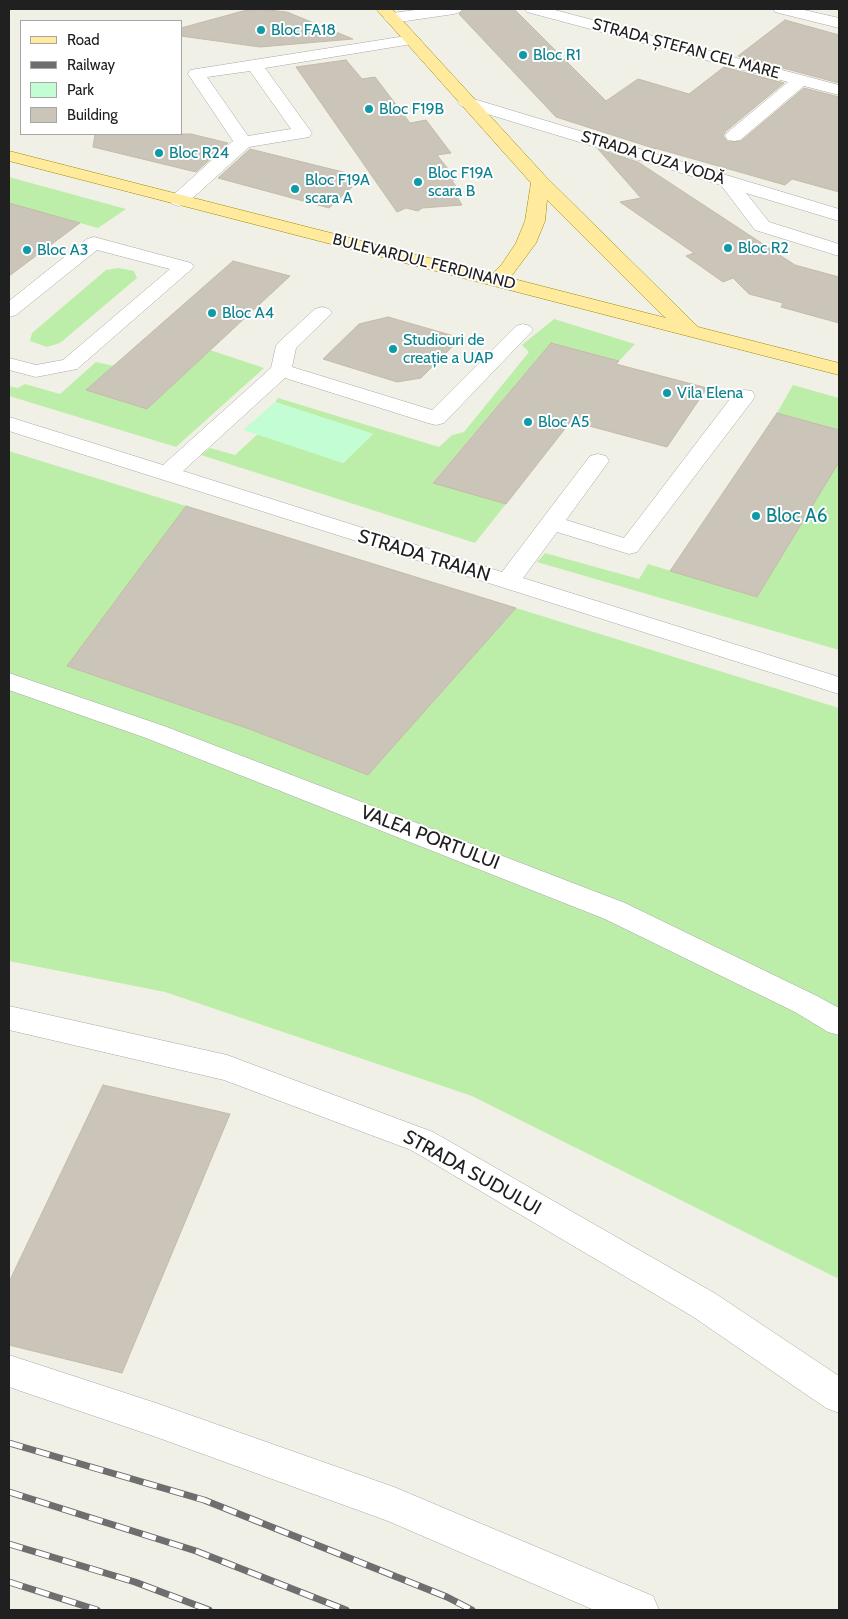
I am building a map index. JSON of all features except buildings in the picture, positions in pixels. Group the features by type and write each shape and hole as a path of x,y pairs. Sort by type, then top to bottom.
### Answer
{"main road":[{"path":"388,13 540,182 659,301 692,331"},
{"name":"BULEVARDUL FERDINAND","path":"9,156 839,370"},
{"path":"496,281 509,268 526,243 535,221 540,182"}],"street":[{"path":"388,13 454,9"},
{"name":"STRADA ȘTEFAN CEL MARE","path":"533,9 839,90"},
{"path":"781,9 839,23"},
{"path":"243,142 196,74 412,40"},
{"path":"179,200 243,142 303,132 254,64"},
{"path":"734,136 801,80"},
{"name":"STRADA CUZA VODĂ","path":"468,102 839,215"},
{"path":"726,180 762,226 839,250"},
{"path":"9,311 94,243 184,267 70,365 36,371 9,364"},
{"path":"166,475 281,370 286,346 322,313"},
{"path":"281,370 436,418 523,330"},
{"path":"552,522 629,547 744,396"},
{"name":"STRADA TRAIAN","path":"9,424 839,686"},
{"path":"508,582 598,461"},
{"name":"VALEA PORTULUI","path":"9,681 155,732 615,911 806,1004 839,1023"},
{"name":"STRADA SUDULUI","path":"9,1018 227,1068 422,1141 704,1305 839,1396"},
{"path":"9,1372 156,1420 394,1505 639,1610"}],"green space":[{"path":"9,177 126,209 98,228 22,207 9,216"},
{"path":"118,268 134,271 137,278 60,343 47,347 30,341 32,333 106,270"},
{"path":"554,319 635,344 619,361 551,343 433,482 506,504 475,543 201,455 210,448 235,455 258,434 343,463 373,434 275,402 278,398 439,447 452,435 464,432 529,352 522,345"},
{"path":"210,350 264,368 176,447 9,396 9,386 18,388 25,384 60,394 96,362 114,366 86,390 147,409"},
{"path":"793,385 839,398 839,430 777,413"},
{"path":"275,402 373,434 343,463 243,430"},
{"path":"9,451 186,506 67,666 252,730 368,775 516,608 839,708 839,1279 472,1096 165,992 9,961"},
{"path":"839,462 839,650 537,562 545,553 639,579 648,564 757,597"}],"railway":[{"path":"9,1443 204,1500 447,1597 472,1610"},
{"path":"9,1492 196,1551 346,1610"},
{"path":"9,1544 135,1582 209,1610"},
{"path":"9,1582 97,1610"}],"place":[{"name":"Bloc FA18","path":"261,30"},
{"name":"Bloc R1","path":"523,55"},
{"name":"Bloc F19B","path":"369,109"},
{"name":"Bloc R24","path":"159,153"},
{"name":"Bloc F19A scara B","path":"418,182"},
{"name":"Bloc F19A scara A","path":"295,189"},
{"name":"Bloc R2","path":"728,248"},
{"name":"Bloc A3","path":"27,250"},
{"name":"Bloc A4","path":"212,313"},
{"name":"Studiouri de creație a UAP","path":"393,349"},
{"name":"Vila Elena","path":"667,393"},
{"name":"Bloc A5","path":"528,422"},
{"name":"Bloc A6","path":"756,516"}]}
